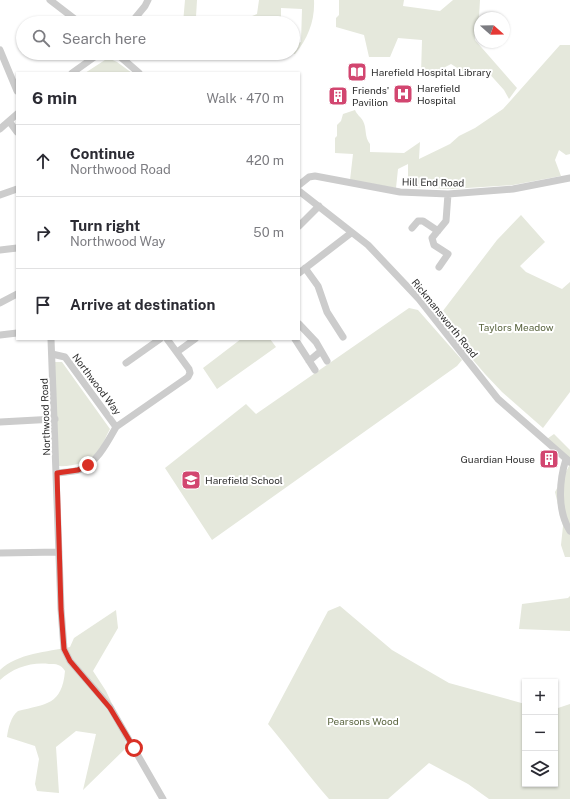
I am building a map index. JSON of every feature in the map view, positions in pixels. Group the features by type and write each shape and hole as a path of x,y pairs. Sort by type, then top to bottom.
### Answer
{"street":[{"path":"50,0 71,16"},
{"path":"136,16 148,0"},
{"path":"0,50 16,89"},
{"path":"73,72 90,60"},
{"path":"124,60 138,72"},
{"path":"0,128 16,115"},
{"path":"9,121 16,131"},
{"name":"Hill End Road","path":"300,185 309,177 315,176 400,192 448,194 513,189 570,178"},
{"path":"0,195 16,189"},
{"name":"Rickmansworth Road","path":"300,192 368,245 419,299 498,399 568,461"},
{"path":"440,267 448,254 434,245 432,238 446,221 448,194"},
{"path":"300,225 319,206"},
{"path":"412,228 418,221 423,221 438,231"},
{"path":"343,337 327,312 318,286 302,270 351,233"},
{"path":"0,250 16,248"},
{"path":"0,303 16,295"},
{"path":"300,325 316,342 327,361"},
{"path":"0,335 16,333"},
{"name":"Northwood Road","path":"51,340 64,649 70,661 110,708 162,799"},
{"path":"126,363 159,340"},
{"path":"116,427 188,378 190,373 189,369 168,340"},
{"path":"176,352 194,340"},
{"path":"296,340 315,370"},
{"path":"309,361 321,351"},
{"name":"Northwood Way","path":"52,354 65,357 116,427 100,454 88,465 78,470 57,473"},
{"path":"0,422 55,419"},
{"path":"568,461 562,477 561,494 562,506 570,531"},
{"path":"0,553 59,552"}],"green space":[{"path":"185,0 197,0 196,16 184,16"},
{"path":"259,0 314,0 310,29 300,47 302,9 281,8 281,16 252,16 257,14"},
{"path":"339,0 404,0 403,6 440,11 453,0 480,0 479,12 474,12 474,48 482,48 517,88 509,99 504,90 486,70 475,73 473,78 451,64 432,74 421,74 422,40 398,38 390,57 369,57 364,35 336,27 336,18 339,15"},
{"path":"560,45 570,45 570,154 566,155 559,150 555,160 561,176 513,185 451,189 408,187 408,164 398,169 396,188 350,180 353,154 335,153 337,125 341,121 343,114 355,110 364,124 370,144 370,152 404,153 420,142 419,159 450,144 459,136 475,128 503,109"},
{"path":"105,60 112,60 131,72 87,72"},
{"name":"Taylors Meadow","path":"521,215 545,242 520,266 526,272 562,289 570,282 570,392 543,428 502,392 485,374 444,326 439,316 497,240"},
{"path":"409,308 418,310 462,360 457,366 212,540 165,468 246,404 256,414"},
{"path":"240,340 271,340 276,347 217,389 203,368"},
{"path":"54,362 62,362 110,429 98,451 94,455 85,461 68,466 57,466"},
{"path":"554,434 570,450 570,557 565,557 561,545 563,526 555,492 569,466 544,441"},
{"path":"570,596 570,631 519,629 522,604 568,598"},
{"name":"Pearsons Wood","path":"340,606 392,650 449,683 522,703 522,787 558,787 558,708 570,704 570,799 489,799 468,784 429,763 388,799 329,799 268,724 328,611"},
{"path":"116,610 118,628 93,671 106,691 116,712 127,747 83,790 96,734 76,731 56,747 59,793 37,791 35,784 39,759 35,746 7,737 8,730 12,719 18,711 37,707 51,701 56,697 60,691 65,671 62,667 56,664 36,664 16,669 0,680 0,670 15,660 33,654 70,647 74,638"}],"place":[{"name":"Harefield Hospital Library","path":"357,72"},
{"name":"Harefield Hospital","path":"403,94"},
{"name":"Friends' Pavilion","path":"338,96"},
{"name":"Guardian House","path":"549,459"},
{"name":"Harefield School","path":"191,480"}],"route":[{"path":"88,465 78,470 57,473 61,609 64,649 70,661 110,708 134,748"}]}
